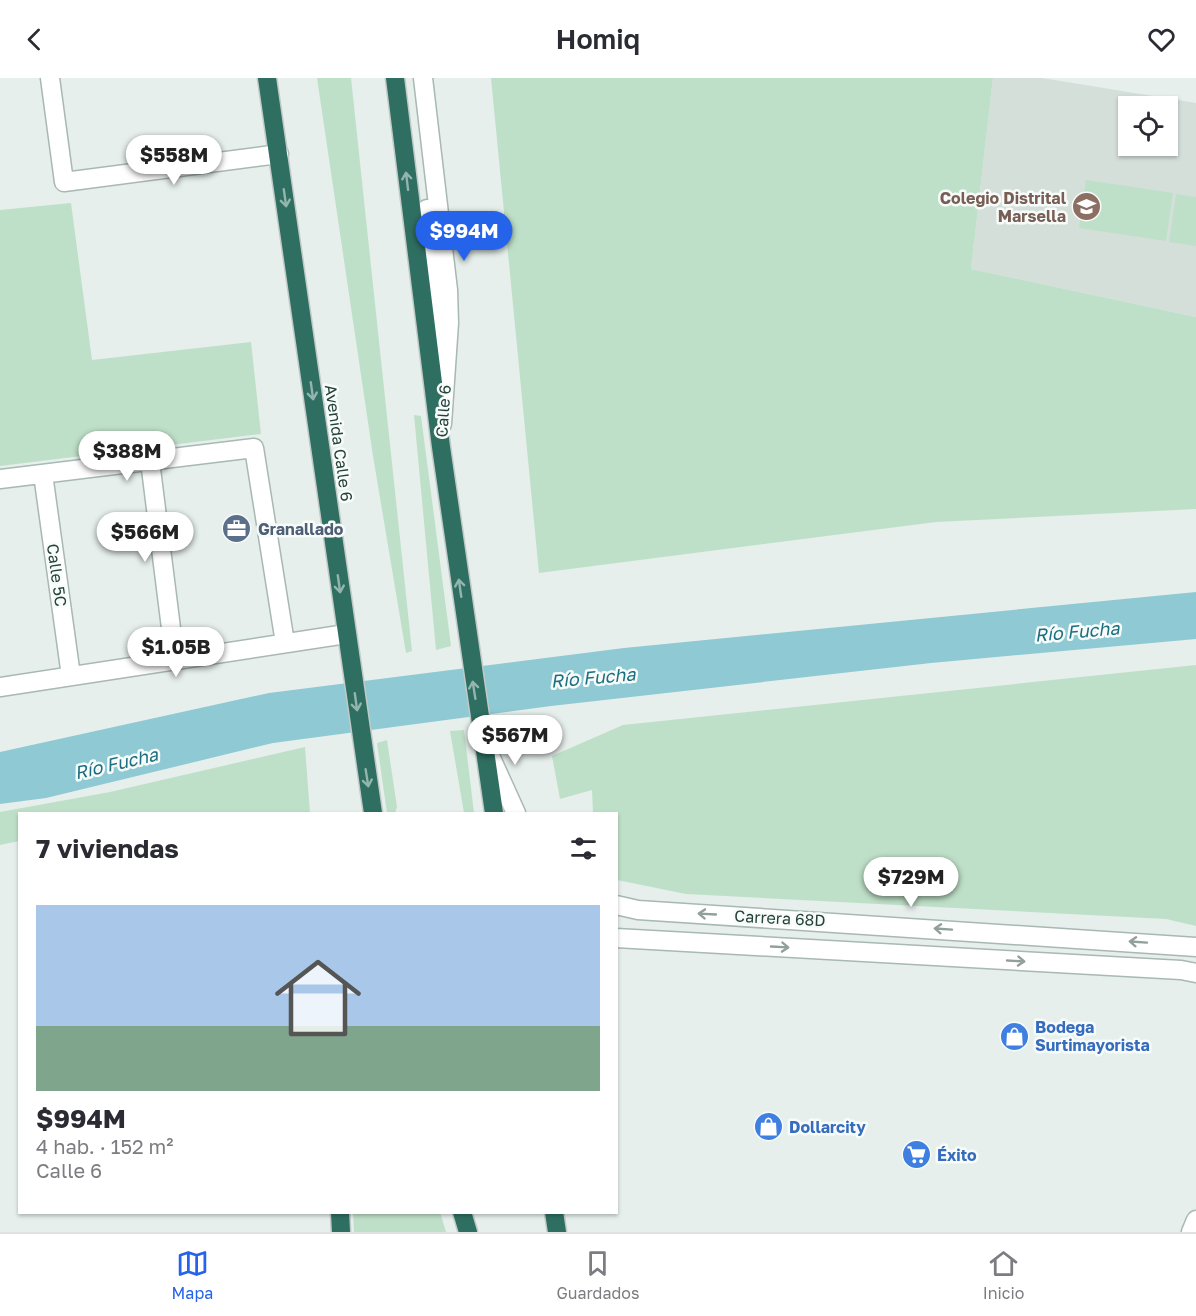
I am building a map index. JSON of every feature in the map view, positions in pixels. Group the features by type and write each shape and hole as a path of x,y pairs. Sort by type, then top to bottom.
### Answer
{"highway":[{"name":"Avenida Calle 6","path":"267,78 373,812"},
{"path":"395,78 441,447 494,812"},
{"path":"340,1214 341,1232"},
{"path":"463,1214 468,1232"},
{"path":"554,1214 556,1232"}],"street":[{"path":"50,78 64,182 279,154"},
{"name":"Calle 6","path":"412,78 433,272 441,447"},
{"name":"Calle 6","path":"423,78 448,290 449,323 441,447"},
{"path":"0,479 254,448 285,643"},
{"path":"150,461 175,660"},
{"name":"Calle 5C","path":"43,474 71,676"},
{"path":"0,687 346,634"},
{"path":"481,734 516,812"},
{"name":"Carrera 68D","path":"618,905 638,910 1196,947"},
{"name":"Carrera 68D","path":"618,938 1188,972"},
{"path":"1191,1232 1196,1220"}],"shaded area":[{"name":"Colegio Distrital Marsella","path":"993,78 1042,78 1153,96 1118,96 1118,156 1178,156 1178,100 1196,103 1196,317 971,269"}],"green space":[{"path":"317,78 351,78 412,651 406,653 373,456"},
{"path":"491,78 993,78 971,269 1196,317 1196,509 936,522 539,573"},
{"path":"1086,180 1173,193 1166,241 1079,228"},
{"path":"1176,194 1196,197 1196,246 1169,242"},
{"path":"71,203 92,360 251,342 261,434 0,466 0,210"},
{"path":"414,415 421,416 451,646 436,650"},
{"path":"1196,665 1196,926 1166,919 686,894 618,880 618,812 593,812 592,790 560,799 552,756 623,725"},
{"path":"464,730 474,812 464,812 450,731"},
{"path":"387,740 397,807 395,812 387,812 377,743"},
{"path":"305,747 310,812 18,812 18,841 0,845 0,812 110,792"},
{"path":"353,1214 441,1214 446,1232 354,1232"}],"water":[{"name":"Río Fucha","path":"1196,592 1196,639 931,663 551,706 273,743 46,798 0,804 0,752 269,693 624,648"}],"place":[{"name":"Colegio Distrital Marsella","path":"1087,207"},
{"name":"Granallado","path":"237,529"},
{"name":"Bodega Surtimayorista","path":"1014,1036"},
{"name":"Dollarcity","path":"768,1127"},
{"name":"Éxito","path":"916,1155"}]}
